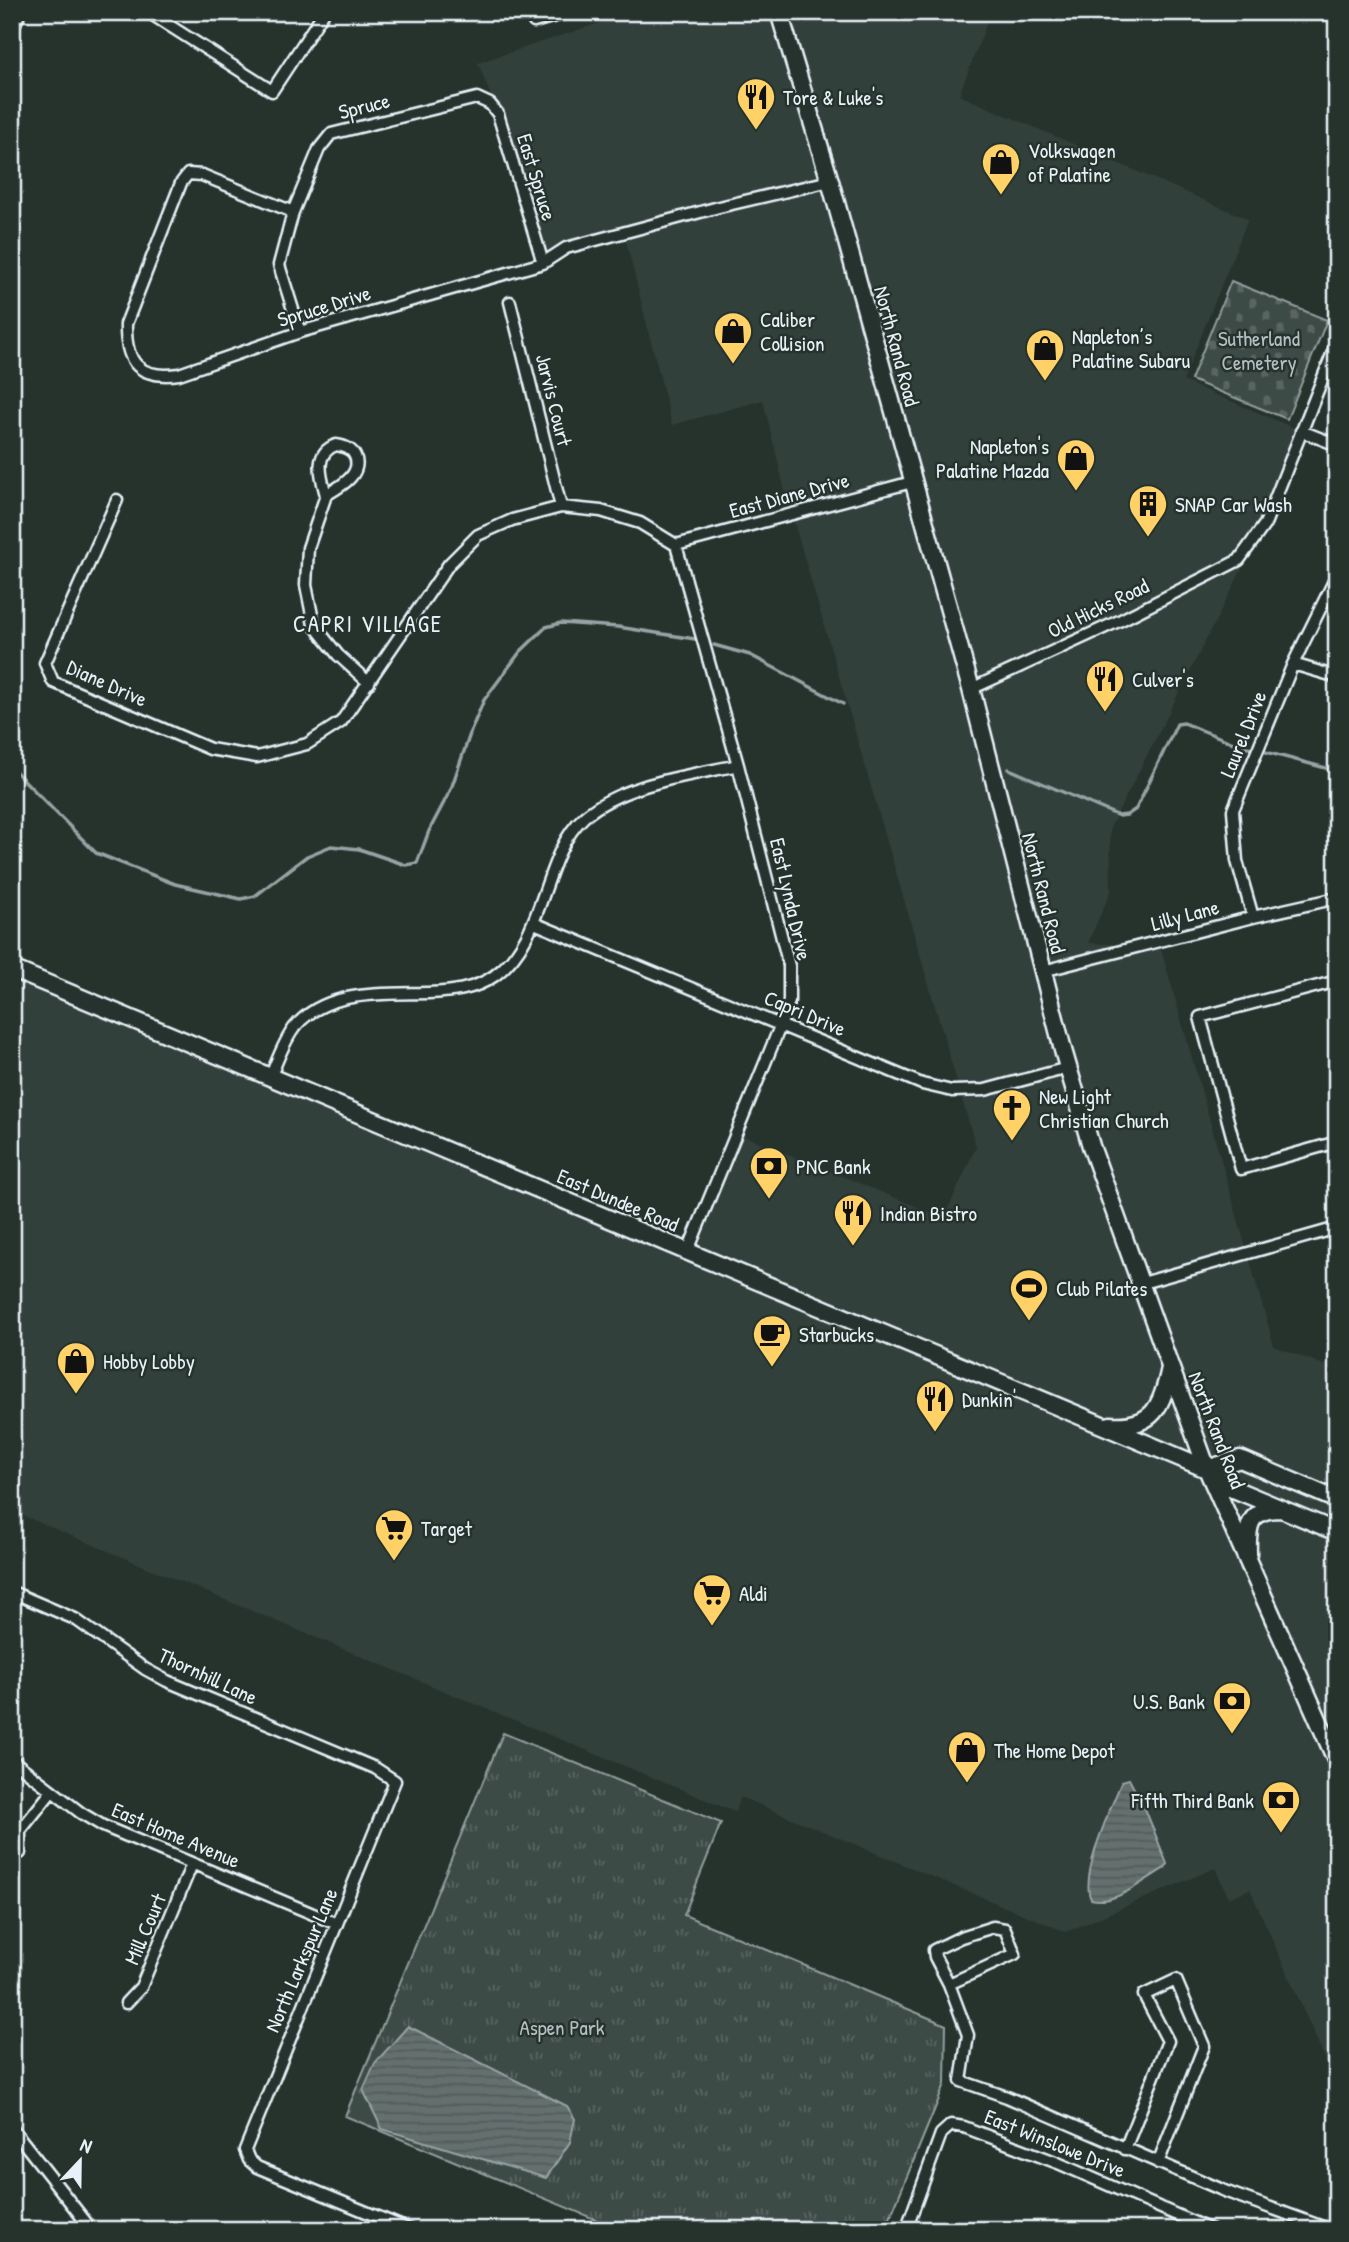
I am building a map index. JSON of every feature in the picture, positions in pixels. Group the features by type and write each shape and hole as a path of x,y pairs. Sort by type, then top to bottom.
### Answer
{"main road":[{"path":"12,25 18,12"},
{"name":"North Rand Road","path":"779,12 830,181 971,689 1068,1068 1091,1146 1207,1469 1337,1762"},
{"name":"East Dundee Road","path":"12,969 1207,1469 1229,1487 1337,1532"},
{"path":"1096,1423 1126,1426 1153,1414 1161,1403 1170,1368"},
{"path":"1207,1469 1240,1459 1337,1500"},
{"path":"1248,1560 1247,1534 1256,1514 1263,1510 1282,1509"}],"street":[{"path":"148,12 272,91 324,12"},
{"path":"530,12 534,22 570,12"},
{"name":"Spruce","path":"293,212 319,149 331,134 477,98 491,104"},
{"name":"East Spruce","path":"491,104 498,114 543,263"},
{"name":"Spruce Drive","path":"293,212 202,175 188,174 181,183 126,324 126,340 131,357 142,370 158,376 179,374 300,332 543,263 566,248 719,207 830,181"},
{"path":"293,212 279,265 300,332"},
{"name":"Jarvis Court","path":"510,302 561,507"},
{"path":"1337,342 1301,430 1337,445"},
{"name":"Old Hicks Road","path":"971,689 1121,620 1240,560 1265,524 1301,430"},
{"path":"326,495 344,483 356,469 355,457 347,448 336,445 321,456 320,467 326,495 308,548 306,585 314,625 338,655 369,683 449,564 478,536 512,520 561,507 601,511 640,523 676,545"},
{"name":"East Diane Drive","path":"676,545 912,482"},
{"name":"Diane Drive","path":"117,500 45,663 53,682 210,749 257,757 307,744 341,722 369,683"},
{"name":"East Lynda Drive","path":"676,545 738,765 789,966 789,1001 781,1024 687,1253"},
{"name":"Laurel Drive","path":"1253,916 1237,861 1233,810 1293,664 1337,575"},
{"path":"1293,664 1337,677"},
{"path":"271,1076 295,1027 336,1000 372,994 448,992 467,989 493,977 513,959 534,923 564,844 584,818 622,793 738,765"},
{"name":"Lilly Lane","path":"1043,971 1253,916 1337,898"},
{"name":"Capri Drive","path":"534,923 922,1084 952,1091 985,1090 1068,1068"},
{"path":"1337,981 1200,1017 1241,1169 1337,1143"},
{"path":"1139,1284 1337,1228"},
{"name":"Thornhill Lane","path":"12,1592 75,1619 145,1669 167,1681 375,1768 395,1781"},
{"name":"East Home Avenue","path":"12,1760 103,1826 337,1924"},
{"name":"North Larkspur Lane","path":"395,1781 246,2144 246,2155 257,2167 405,2229"},
{"path":"20,1853 20,1831 52,1791"},
{"name":"Mill Court","path":"126,2003 141,1987 192,1864"},
{"path":"993,1927 1005,1929 1015,1954 949,1984 934,1957 934,1950 993,1927"},
{"name":"East Winslowe Drive","path":"1125,2149 1168,2041 1144,1995 1175,1980 1204,2046 1158,2163"},
{"name":"East Winslowe Drive","path":"949,1984 968,2035 961,2081 1227,2192 1331,2230"},
{"name":"East Winslowe Drive","path":"906,2230 942,2134 951,2125 964,2127 1058,2163 1211,2230"},
{"path":"12,2128 92,2230"},
{"path":"1331,2230 1337,2226"}],"shaded area":[{"path":"633,12 991,12 959,95 1248,219 1183,381 1301,431 1265,524 1110,828 1111,891 1088,943 1142,946 1159,942 1274,1346 1337,1370 1337,2086 1250,1889 1229,1898 1215,1868 1066,1932 741,1797 735,1812 12,1511 12,969 687,1253 737,1133 944,1218 976,1147 785,491 763,400 672,425 624,233 566,248 543,263 498,114 478,63"},
{"path":"1129,1779 1146,1811 1167,1864 1165,1868 1120,1895 1110,1899 1091,1899 1088,1888 1089,1874 1098,1840 1122,1781"},
{"path":"408,2026 567,2106 575,2119 570,2142 546,2178 382,2129 363,2090 375,2063"}],"green space":[{"name":"Sutherland Cemetery","path":"1231,281 1327,320 1287,419 1191,380"},
{"name":"Aspen Park","path":"503,1733 721,1823 684,1915 946,2025 945,2084 885,2230 621,2230 345,2116"}],"waterway":[{"path":"12,444 18,449 12,461"},
{"path":"12,768 96,853 175,884 241,899 255,896 307,856 331,846 359,849 406,865 417,863 429,831 451,789 484,700 520,652 546,627 561,623 618,627 695,639"},
{"path":"714,645 750,655 843,704"},
{"path":"1009,769 1119,816 1127,815 1136,809 1177,724 1184,723 1236,744 1337,771"}],"place":[{"name":"Tore & Luke's","path":"756,131"},
{"name":"Volkswagen of Palatine","path":"1001,196"},
{"name":"Caliber Collision","path":"733,365"},
{"name":"Napleton’s Palatine Subaru","path":"1045,382"},
{"name":"Napleton's Palatine Mazda","path":"1076,492"},
{"name":"SNAP Car Wash","path":"1148,538"},
{"name":"Culver's","path":"1105,713"},
{"name":"New Light Christian Church","path":"1012,1142"},
{"name":"PNC Bank","path":"769,1200"},
{"name":"Indian Bistro","path":"853,1247"},
{"name":"Club Pilates","path":"1029,1322"},
{"name":"Starbucks","path":"772,1368"},
{"name":"Hobby Lobby","path":"76,1395"},
{"name":"Dunkin'","path":"935,1433"},
{"name":"Target","path":"394,1562"},
{"name":"Aldi","path":"712,1627"},
{"name":"U.S. Bank","path":"1232,1735"},
{"name":"The Home Depot","path":"967,1784"},
{"name":"Fifth Third Bank","path":"1281,1834"}],"district":[{"name":"CAPRI VILLAGE","path":"368,623"}]}
